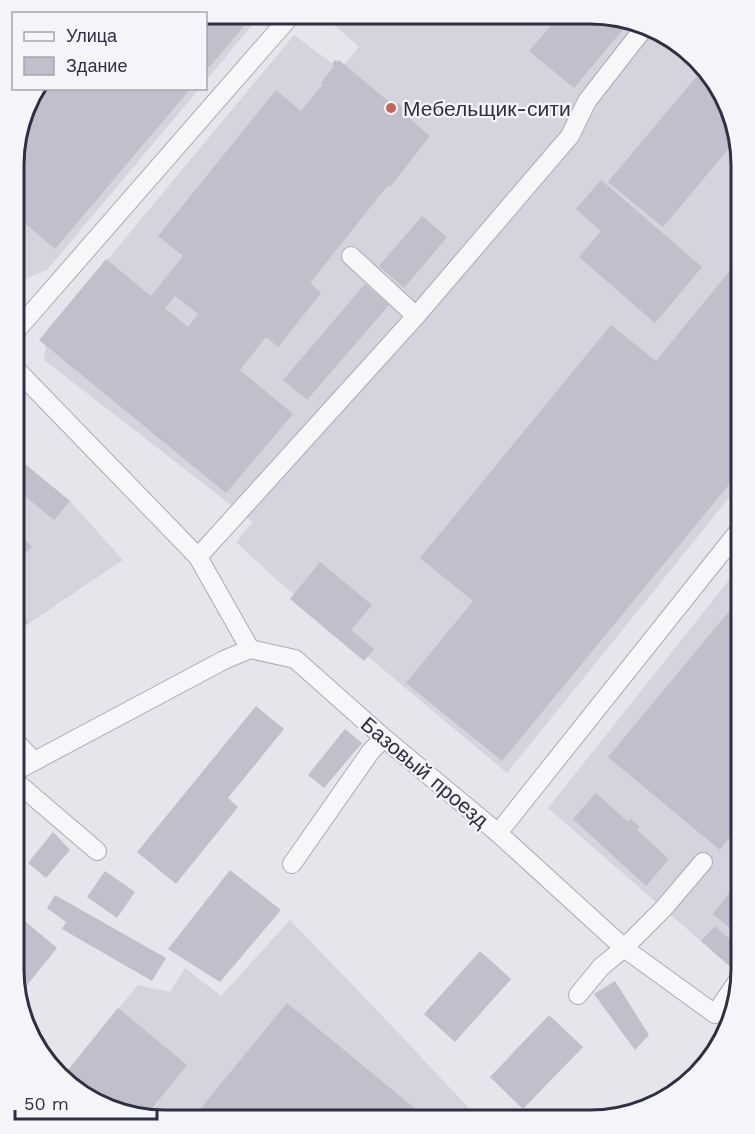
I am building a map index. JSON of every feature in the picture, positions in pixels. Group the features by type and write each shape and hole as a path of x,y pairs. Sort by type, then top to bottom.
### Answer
{"street":[{"path":"24,322 284,24"},
{"path":"198,557 416,316 570,136 587,101 640,34"},
{"path":"351,255 416,316"},
{"path":"24,376 198,557 250,649 224,660 24,766"},
{"name":"Базовый проезд","path":"250,649 295,659 384,738 498,833 731,541"},
{"path":"292,864 371,751 384,738"},
{"path":"24,750 34,761"},
{"path":"24,789 97,851"},
{"path":"498,833 624,948 715,1014 728,995"},
{"path":"578,995 601,967 624,948 663,909 703,862"}],"shaded area":[{"path":"207,24 253,24 207,80"},
{"path":"333,24 590,24 626,29 660,43 690,65 712,95 720,111 728,138 731,156 731,495 507,773 280,583 236,542 253,522 44,360 48,331 294,35 340,69 359,47"},
{"path":"46,90 198,90 47,270 24,279 25,147 35,111"},
{"path":"24,463 70,501 123,560 24,625"},
{"path":"731,578 731,967 548,808"},
{"path":"290,920 471,1110 147,1109 111,1099 79,1081 67,1071 138,985 170,992 185,968 221,996"}],"building":[{"path":"207,24 246,24 207,70"},
{"path":"552,24 608,25 624,28 574,88 529,51"},
{"path":"335,60 338,62 339,60 395,107 398,103 405,109 402,112 430,136 310,283 321,293 278,347 266,337 240,370 293,414 226,493 39,340 106,259 151,296 183,256 158,236 276,90 301,111 323,84 321,83 334,66 332,64","holes":["175,296 198,314 188,327 165,308"]},
{"path":"698,75 720,111 730,148 663,227 608,182"},
{"path":"46,90 189,90 55,249 24,223 25,147 35,111"},
{"path":"601,180 702,267 655,323 579,257 601,231 576,209"},
{"path":"422,216 447,237 404,288 379,266"},
{"path":"731,269 731,482 502,761 406,683 473,601 420,558 611,325 656,361"},
{"path":"365,284 389,305 307,400 283,380"},
{"path":"24,463 70,501 54,520 24,495"},
{"path":"24,538 32,547 24,555"},
{"path":"320,562 372,605 351,630 374,649 364,661 290,599"},
{"path":"731,609 731,836 720,850 608,757"},
{"path":"24,613 28,624 24,625"},
{"path":"256,706 284,729 228,798 238,807 176,884 137,852"},
{"path":"345,729 362,743 324,788 308,775"},
{"path":"596,793 628,822 631,819 640,827 637,830 669,859 646,886 573,819"},
{"path":"53,832 70,850 46,878 28,863"},
{"path":"230,870 281,910 220,982 168,949"},
{"path":"105,871 135,892 117,918 87,897"},
{"path":"731,891 731,929 713,914"},
{"path":"55,895 166,958 152,981 62,929 66,922 47,908"},
{"path":"24,920 57,948 25,987"},
{"path":"715,926 731,940 731,967 701,941"},
{"path":"480,951 511,979 455,1042 424,1014"},
{"path":"615,981 649,1035 635,1050 594,994"},
{"path":"287,1003 417,1110 199,1110"},
{"path":"118,1008 187,1065 151,1109 111,1099 79,1081 67,1071"},
{"path":"549,1015 583,1047 523,1109 490,1077"}],"place":[{"name":"Мебельщик-сити","path":"391,108"}]}
